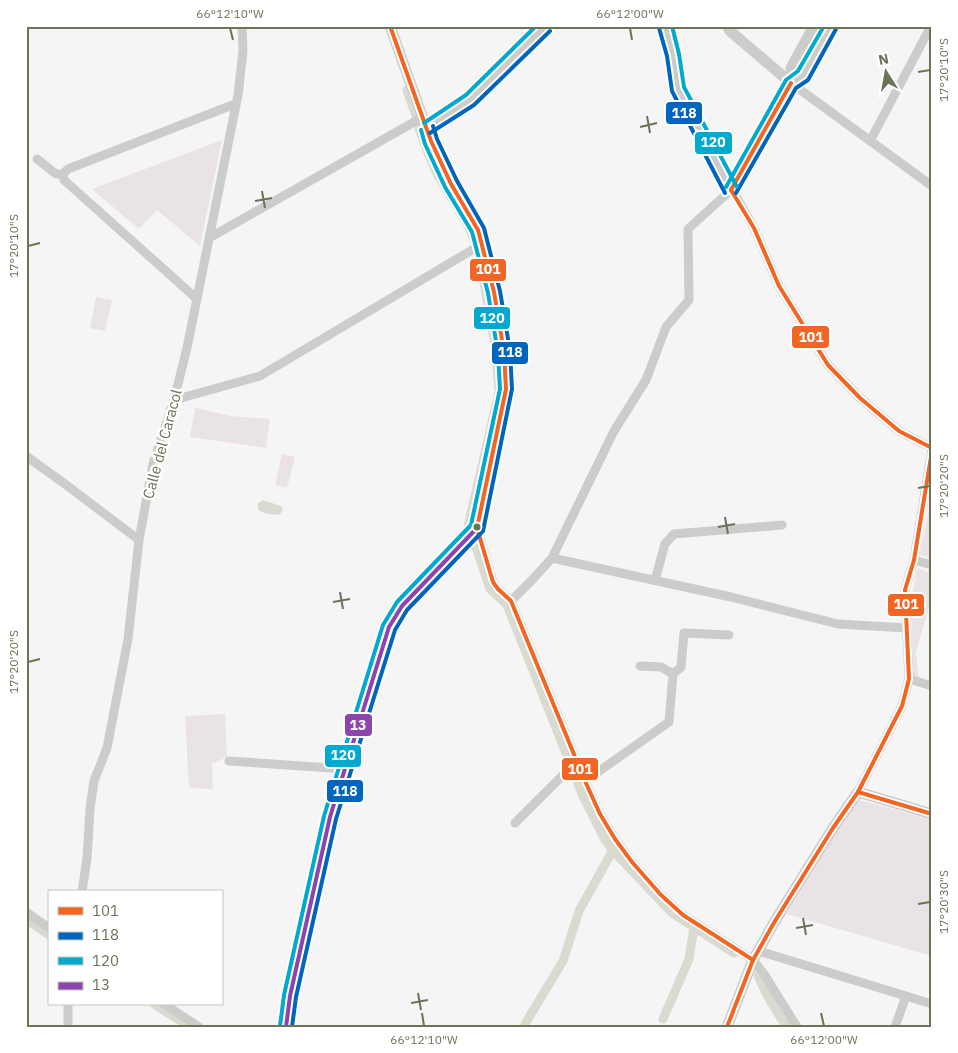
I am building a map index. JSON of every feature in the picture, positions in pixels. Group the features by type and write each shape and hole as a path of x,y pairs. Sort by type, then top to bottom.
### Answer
{"street":[{"name":"Calle del Caracol","path":"82,890 94,781 107,748 128,638 139,540 153,464 174,400 187,348 236,104 242,51 242,26"},
{"path":"390,26 431,141 451,184 478,230 494,292 504,352 506,389 477,528 493,582 511,601 600,814 614,839 632,862 661,895 683,916 756,956 932,1004"},
{"path":"427,128 470,100 546,26"},
{"path":"664,26 673,55 678,89 731,190 754,228 779,286 828,365 860,398 899,431 932,448 914,560 905,590 909,679 902,706 858,792 778,915 756,956 727,1027"},
{"path":"727,26 730,32 791,83 932,186"},
{"path":"511,601 552,558 614,431 646,380 666,327 690,300 688,229 731,190 791,83 791,68 814,26"},
{"path":"791,83 803,76 830,26"},
{"path":"870,141 931,26"},
{"path":"37,159 56,174 63,174 68,169 236,104"},
{"path":"209,238 423,117"},
{"path":"63,174 64,180 197,299"},
{"path":"174,400 260,376 482,244"},
{"path":"26,456 139,540"},
{"path":"655,580 665,544 674,534 782,525"},
{"path":"286,1027 290,996 330,817 389,627 402,606 477,528"},
{"path":"552,558 731,597 838,624 906,628"},
{"path":"914,560 932,565"},
{"path":"585,781 669,722 673,674 681,667 684,633 729,635"},
{"path":"640,666 661,667 673,674"},
{"path":"909,679 932,686"},
{"path":"229,761 345,769"},
{"path":"515,823 577,761"},
{"path":"858,792 932,814"},
{"path":"26,912 48,927"},
{"path":"756,956 764,974 796,1027"},
{"path":"895,1027 906,996"},
{"path":"68,1006 68,1027"},
{"path":"167,1006 199,1027"}],"shaded area":[{"path":"222,140 200,246 157,210 139,229 92,189"},
{"path":"96,297 112,300 105,331 90,328"},
{"path":"195,408 231,416 270,419 266,448 190,437"},
{"path":"282,454 295,457 287,488 275,485"},
{"path":"932,493 932,559 920,555"},
{"path":"263,500 281,506 283,510 278,515 258,510 258,503"},
{"path":"917,568 932,573 932,597 916,652 919,678 913,676 911,601"},
{"path":"225,714 227,757 212,764 213,789 189,788 185,716"},
{"path":"859,800 932,820 932,956 787,914 844,819"}],"waterway":[{"path":"407,90 416,116"},
{"path":"419,128 435,169 464,218 474,240"},
{"path":"468,527 499,392 496,349 479,255"},
{"path":"474,541 490,589 507,605 568,758"},
{"path":"572,768 583,796 605,840 617,855 672,913 734,953"},
{"path":"525,1024 563,961 579,911 613,850"},
{"path":"26,919 48,934"},
{"path":"663,1019 689,959 694,927"},
{"path":"758,975 771,1002 787,1027"},
{"path":"157,1006 190,1027"}],"transit line":[{"name":"101","path":"390,26 431,141 451,184 478,230 494,292 504,352 506,389 477,528 493,582 511,601 585,781 600,814 615,839 661,895 683,915 753,960"},
{"name":"120","path":"424,123 466,95 536,26"},
{"name":"120","path":"672,26 684,87 737,187"},
{"name":"120","path":"726,187 786,80 798,71 824,26"},
{"name":"118","path":"659,28 667,56 672,91 725,193"},
{"name":"118","path":"736,193 796,88 808,80 836,29"},
{"name":"118","path":"430,133 474,105 550,31"},
{"name":"101","path":"731,190 791,83"},
{"name":"118","path":"292,1027 296,997 336,819 395,630 407,610 483,531 512,389 510,351 500,291 484,228 457,181 437,139 433,126"},
{"name":"120","path":"280,1026 284,995 324,816 383,625 397,602 471,525 500,389 498,353 488,293 472,232 445,187 425,144 421,130"},
{"name":"101","path":"731,190 754,228 779,286 828,365 860,398 899,431 932,448"},
{"name":"101","path":"727,1027 753,960 833,828 858,792 902,706 909,679 905,590 914,560 932,451"},
{"name":"13","path":"286,1027 290,996 330,817 389,627 402,606 477,528"},
{"name":"101","path":"858,792 932,814"}]}
